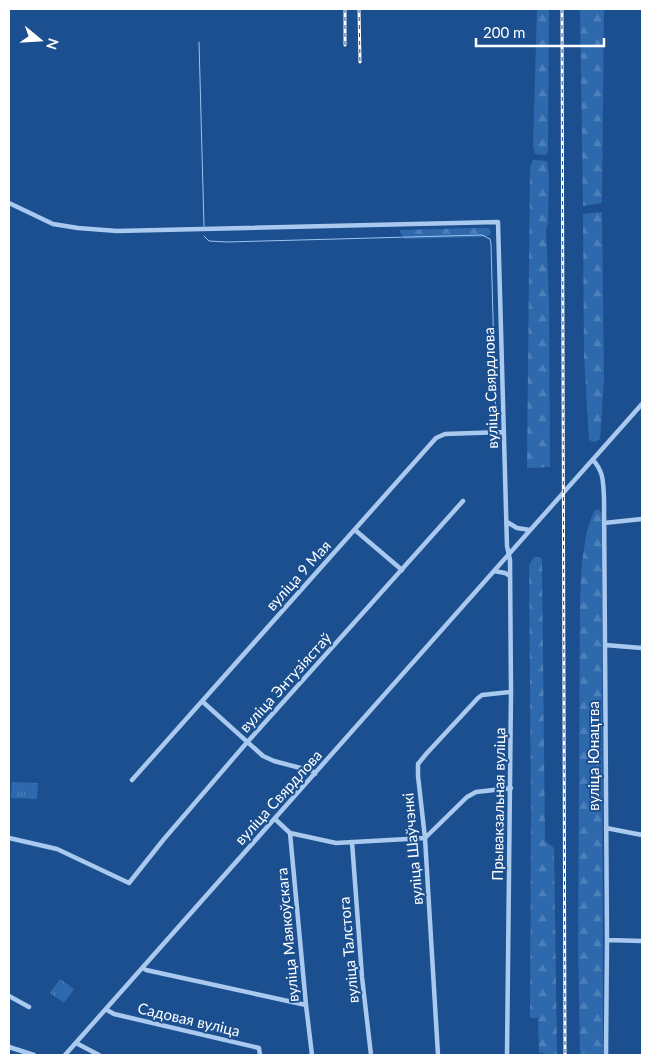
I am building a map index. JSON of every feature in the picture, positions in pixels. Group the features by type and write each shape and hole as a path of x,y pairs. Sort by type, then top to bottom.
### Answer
{"street":[{"name":"вуліца Свярдлова","path":"9,203 53,224 117,231 498,222 507,546 509,554"},
{"name":"вуліца Свярдлова","path":"65,1055 107,1010 642,404"},
{"name":"вуліца 9 Мая","path":"132,780 436,438 445,434 504,432"},
{"name":"вуліца Юнацтва","path":"593,460 603,475 607,940 606,1055"},
{"name":"вуліца Энтузіястаў","path":"9,838 57,849 129,883 247,742 463,501"},
{"path":"604,523 642,519"},
{"path":"507,522 517,528 530,530"},
{"path":"355,530 402,570"},
{"name":"Прывакзальная вуліца","path":"507,1055 511,788 509,554"},
{"path":"494,571 510,576"},
{"path":"605,646 642,648"},
{"name":"вуліца Шаўчэнкі","path":"438,1055 425,838 418,764 478,698 511,692"},
{"path":"203,702 264,756 274,761 312,771 315,774"},
{"path":"275,819 290,833 336,843 425,838 471,794 511,788"},
{"path":"606,828 642,835"},
{"name":"вуліца Маякоўскага","path":"290,833 312,1055"},
{"name":"вуліца Талстога","path":"352,842 362,977 371,1055"},
{"path":"607,940 642,941"},
{"path":"143,968 306,1005"},
{"path":"9,996 29,1007"},
{"name":"Садовая вуліца","path":"107,1010 117,1015 259,1048 260,1055"},
{"path":"76,1043 99,1055"},
{"path":"9,1047 34,1055"}],"green space":[{"path":"537,9 549,9 548,153 545,155 535,154 533,146"},
{"path":"580,9 604,9 602,203 583,206"},
{"path":"533,160 547,161 549,176 548,224 546,229 549,299 550,467 527,468 530,167"},
{"path":"602,212 604,381 600,439 594,442 589,440 584,356 583,214"},
{"path":"489,228 491,233 488,236 481,237 405,239 400,232 400,230"},
{"path":"595,510 599,510 602,513 603,1055 580,1055 578,944 580,605 585,543 587,531"},
{"path":"534,557 542,559 545,841 554,848 557,1055 539,1053 538,1018 530,1018 529,565"},
{"path":"12,782 38,783 37,799 11,798"},
{"path":"60,979 74,989 64,1003 50,993"}],"waterway":[{"path":"199,42 204,226"},
{"path":"204,236 209,241 227,242 482,235 490,239 496,426"}],"railway":[{"path":"345,9 345,45"},
{"path":"359,9 360,62"},
{"path":"562,9 565,1055"}]}
